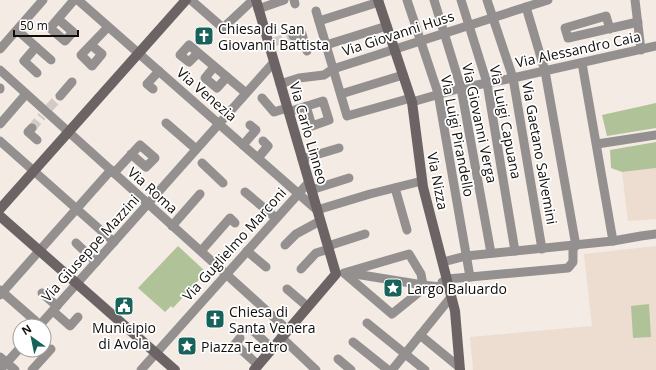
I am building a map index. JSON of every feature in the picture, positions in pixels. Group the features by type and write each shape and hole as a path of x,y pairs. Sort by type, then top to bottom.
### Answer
{"street":[{"path":"0,49 43,0"},
{"path":"65,41 73,32 58,19 74,0"},
{"name":"Via Venezia","path":"78,0 317,210"},
{"path":"0,209 188,0 223,28 256,2 284,0"},
{"name":"Via Luigi Pirandello","path":"407,0 438,94 470,277"},
{"name":"Via Giovanni Verga","path":"434,0 461,88 491,253"},
{"name":"Via Luigi Capuana","path":"461,0 487,83 515,251"},
{"name":"Via Gaetano Salvemini","path":"488,0 513,78 542,249"},
{"name":"Via Giovanni Huss","path":"280,84 299,78 324,75 333,69 548,0"},
{"path":"635,0 641,50"},
{"path":"319,21 379,1"},
{"name":"Via Nizza","path":"379,1 412,100 422,181 455,311 460,368"},
{"name":"Via Carlo Linneo","path":"256,2 271,43 280,84 320,222 328,247 340,273"},
{"path":"392,370 420,335 449,288 470,277 568,268 573,262 574,246 545,71 526,7"},
{"path":"316,12 341,94 404,74"},
{"path":"610,29 606,16 565,28 568,38 610,29 638,22"},
{"path":"326,45 387,26"},
{"path":"91,45 102,54 92,66 81,56 91,45 108,27"},
{"path":"17,30 51,60"},
{"path":"293,36 302,34 307,51"},
{"path":"180,55 189,45 246,93"},
{"name":"Via Alessandro Caia","path":"341,94 347,116 461,88 656,46"},
{"path":"36,47 24,61 37,73"},
{"name":"Via Giuseppe Mazzini","path":"46,318 148,204 196,156 219,124 274,62"},
{"path":"582,63 613,241"},
{"path":"214,67 205,78 217,88 227,77"},
{"name":"Via Roma","path":"0,70 4,85 26,94 227,274 285,334 316,370"},
{"path":"153,89 147,84 159,71"},
{"path":"60,96 72,82"},
{"path":"0,124 26,94"},
{"path":"262,98 274,112 323,101 329,120 312,126 306,106"},
{"path":"166,123 223,183"},
{"path":"243,145 256,130 250,126"},
{"path":"32,128 28,132 37,140"},
{"path":"597,144 656,135"},
{"path":"0,141 36,169 114,242"},
{"path":"258,158 268,146 263,141"},
{"path":"30,318 2,293 41,252 112,171 140,145 155,158 146,167 131,154"},
{"path":"302,159 339,148"},
{"path":"310,186 348,178"},
{"path":"317,210 422,181"},
{"name":"Via Guglielmo Marconi","path":"141,370 154,351 181,325 298,194 310,186"},
{"path":"395,188 407,230"},
{"path":"246,192 276,218"},
{"path":"172,226 200,194"},
{"path":"0,216 175,370"},
{"path":"201,251 230,218 235,223"},
{"path":"285,246 296,234 320,222"},
{"path":"301,269 316,253 328,247 365,234"},
{"path":"443,262 466,256 574,246 656,234"},
{"path":"76,243 96,262"},
{"path":"247,251 266,267"},
{"path":"240,338 235,344 257,368 272,348 340,273 409,254 421,274 423,285 418,293 392,314 340,273"},
{"path":"340,273 449,288"},
{"path":"287,289 308,307"},
{"path":"42,293 70,326 78,317"},
{"path":"367,324 425,370"},
{"path":"251,329 272,348"},
{"path":"420,335 460,368"},
{"path":"353,342 388,370"},
{"path":"0,370 3,360 12,354"},
{"path":"32,370 43,358"},
{"path":"338,359 351,370"},
{"path":"3,360 15,370"}],"shaded area":[{"path":"656,168 656,219 628,221 622,172"},
{"path":"656,246 656,370 473,370 470,337 592,326 584,254"}],"green space":[{"path":"656,103 656,128 607,136 602,115"},
{"path":"656,142 656,168 622,172 611,168 610,150"},
{"path":"178,246 206,272 173,308 171,306 165,312 138,288"},
{"path":"649,304 651,337 633,338 631,306"}],"tunnel":[{"path":"274,42 293,36"},
{"path":"49,108 60,96"},
{"path":"32,128 42,116"}],"place":[{"name":"Chiesa di San Giovanni Battista","path":"204,36"},
{"name":"Largo Baluardo","path":"393,288"},
{"name":"Municipio di Avola","path":"124,306"},
{"name":"Chiesa di Santa Venera","path":"215,319"},
{"name":"Piazza Teatro","path":"187,346"}]}
